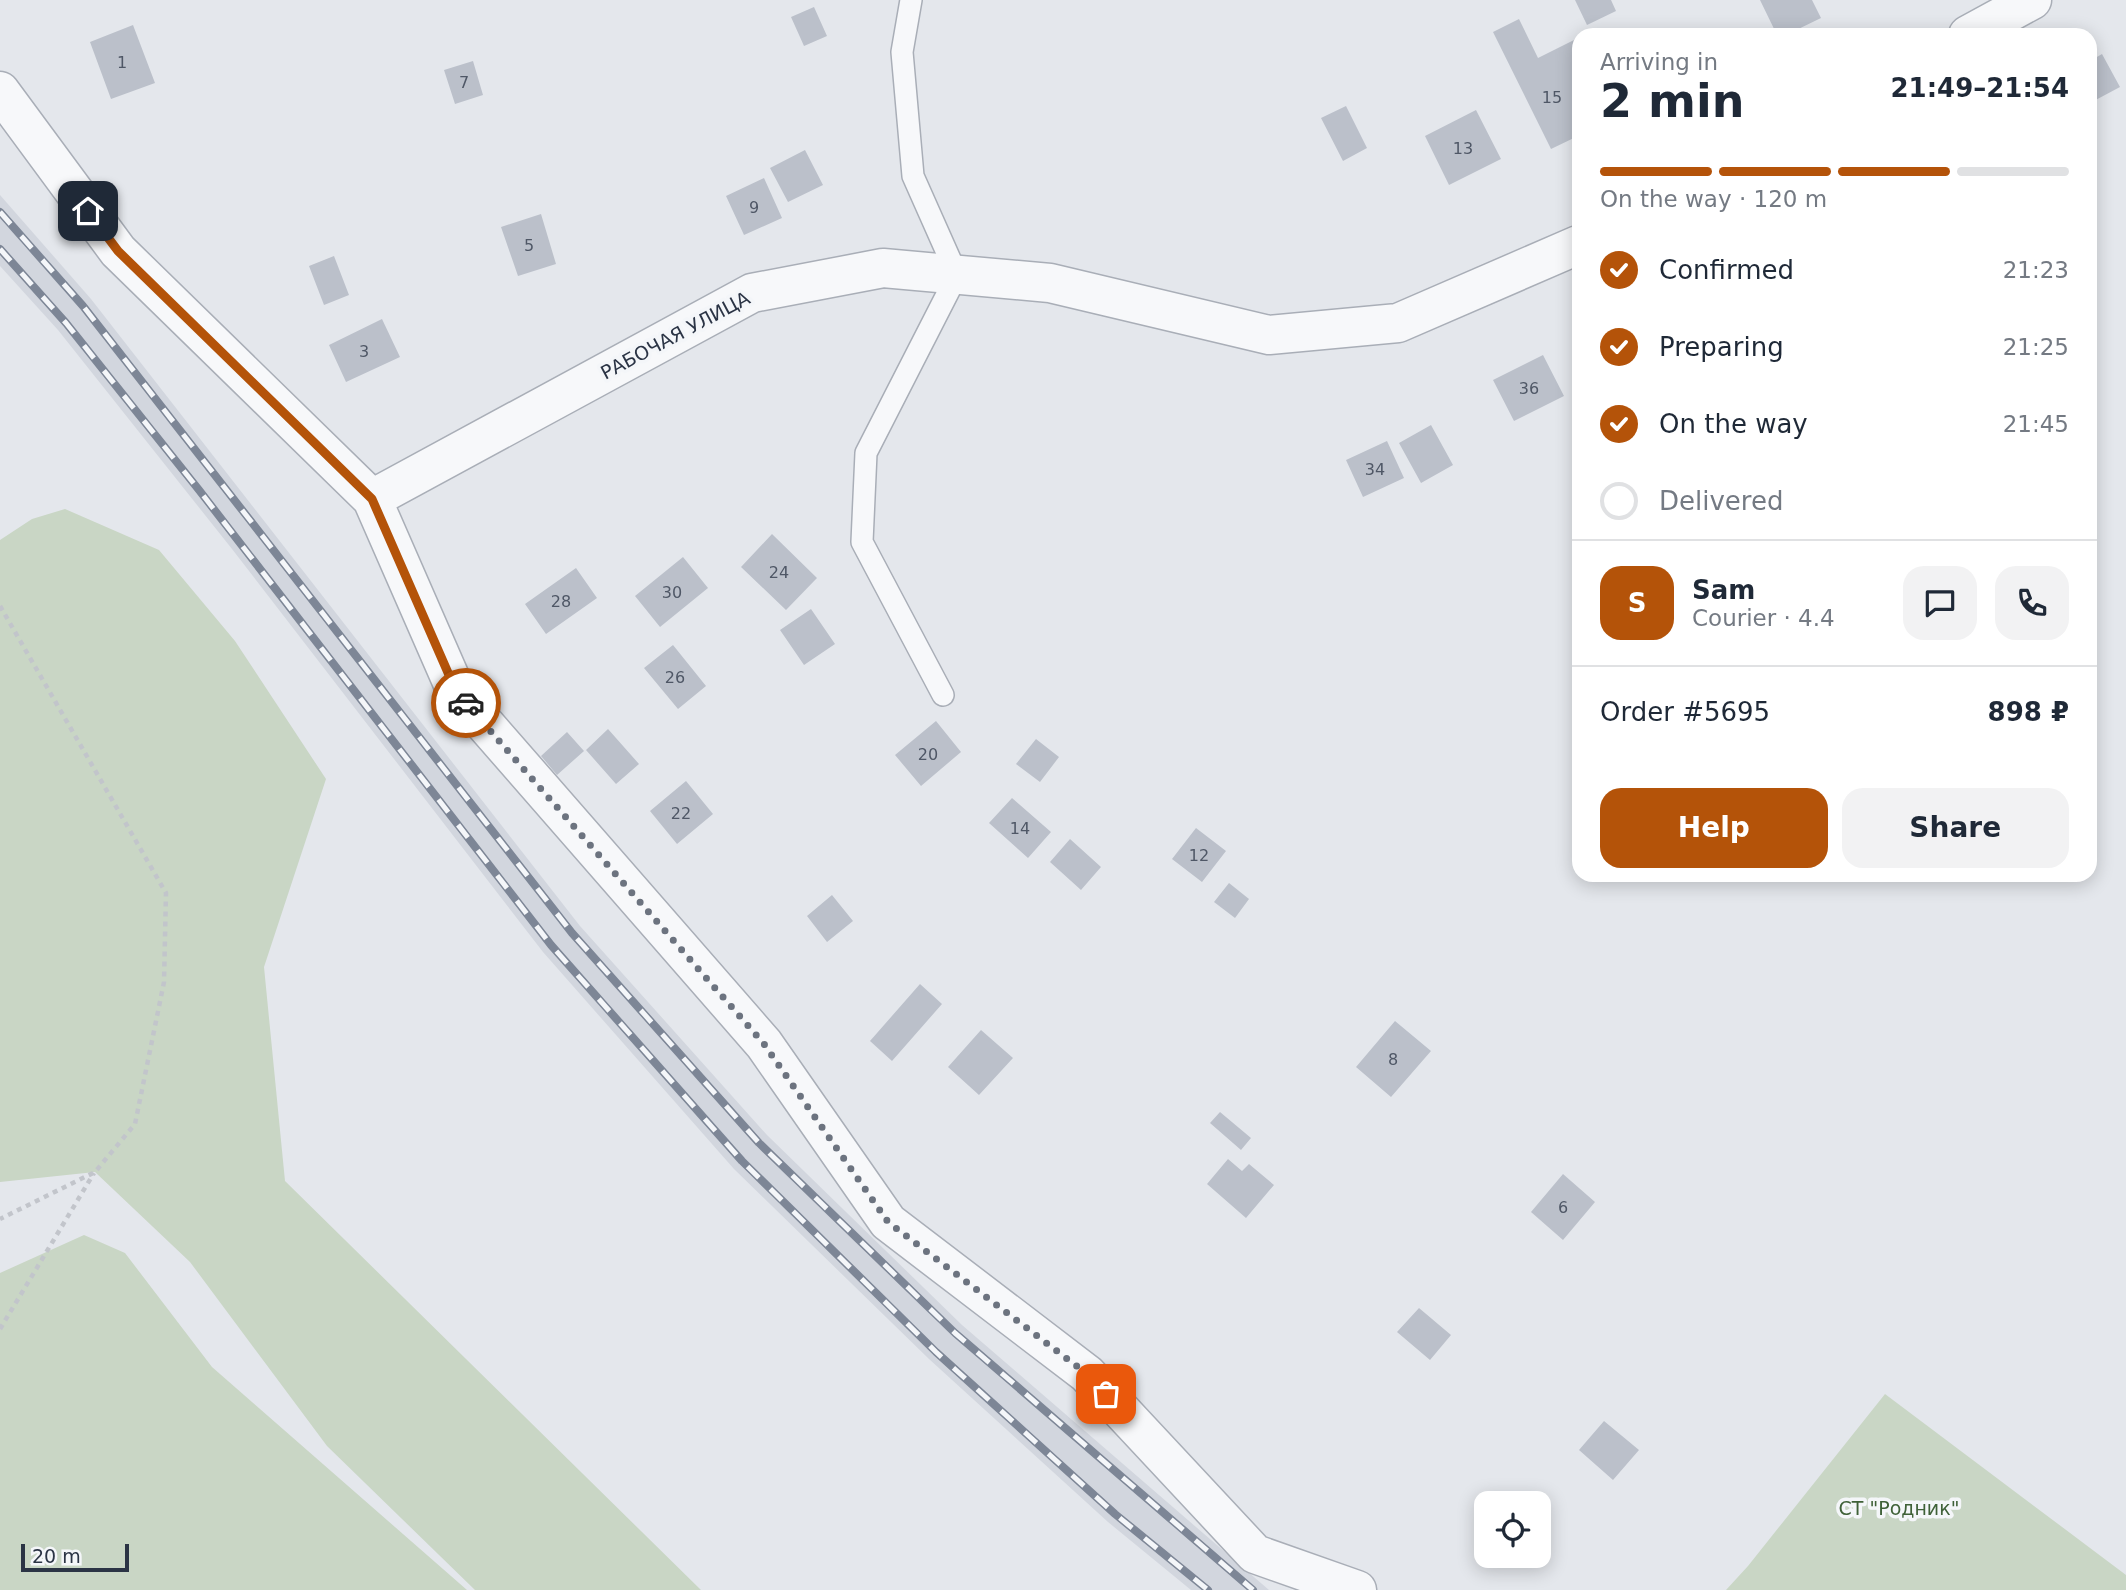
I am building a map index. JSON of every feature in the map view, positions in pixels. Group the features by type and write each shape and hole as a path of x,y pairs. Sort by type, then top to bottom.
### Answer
{"street":[{"path":"1981,28 2032,0"},
{"path":"0,91 118,251 372,499 456,691 764,1044 888,1222 1087,1374 1255,1554 1357,1590"},
{"name":"РАБОЧАЯ УЛИЦА","path":"372,499 752,292 883,268 1050,283 1269,335 1398,323 1572,248"}],"lane":[{"path":"911,0 902,52 913,176 957,275 866,453 862,542 943,695"}],"path":[{"path":"0,606 166,893 164,982 135,1124 94,1172 0,1329"},
{"path":"0,1219 94,1172"}],"shaded area":[{"path":"0,195 91,299 580,926 767,1135 962,1325 1269,1590 1191,1590 1108,1522 929,1359 734,1169 543,952 232,549 58,330 0,266"}],"green space":[{"path":"65,509 159,550 235,641 326,779 264,967 285,1181 701,1590 475,1590 327,1446 190,1262 95,1172 0,1182 0,540 32,519"},
{"path":"84,1235 125,1253 212,1367 467,1590 0,1590 0,1273"},
{"name":"СТ \"Родник\"","path":"1885,1394 2126,1575 2126,1590 1726,1590"}],"building":[{"path":"1575,0 1611,0 1616,11 1587,25"},
{"path":"1760,0 1812,0 1821,18 1800,28 1774,28"},
{"path":"814,7 827,36 804,46 791,17"},
{"path":"1519,19 1538,58 1572,41 1572,139 1551,149 1493,32"},
{"path":"133,25 155,83 111,99 90,42"},
{"path":"2102,54 2120,87 2097,99 2097,57"},
{"path":"473,61 483,95 455,104 444,70"},
{"path":"1346,106 1367,148 1343,161 1321,118"},
{"path":"1476,110 1501,159 1449,185 1425,136"},
{"path":"805,150 823,185 788,202 770,168"},
{"path":"764,178 782,218 744,235 726,196"},
{"path":"541,214 556,264 518,276 501,227"},
{"path":"334,256 349,295 324,305 309,266"},
{"path":"382,319 400,357 346,382 329,345"},
{"path":"1543,355 1564,396 1514,421 1493,380"},
{"path":"1431,425 1453,465 1421,483 1399,443"},
{"path":"1387,441 1404,478 1363,497 1346,460"},
{"path":"772,534 817,578 786,610 741,567"},
{"path":"683,557 708,588 660,627 635,596"},
{"path":"576,568 597,598 546,634 525,604"},
{"path":"811,609 835,644 804,665 780,630"},
{"path":"673,645 706,686 678,709 644,668"},
{"path":"936,721 961,752 921,786 895,755"},
{"path":"608,729 639,764 616,784 586,750"},
{"path":"567,732 584,751 557,775 541,756"},
{"path":"1036,739 1059,757 1040,782 1016,764"},
{"path":"686,781 713,814 677,844 650,811"},
{"path":"1012,798 1051,832 1028,858 989,823"},
{"path":"1196,828 1226,851 1202,882 1172,859"},
{"path":"1070,839 1101,867 1081,890 1050,862"},
{"path":"1229,883 1249,899 1235,918 1214,902"},
{"path":"832,895 853,921 827,942 807,916"},
{"path":"920,984 942,1004 892,1061 870,1041"},
{"path":"1395,1021 1431,1051 1391,1097 1356,1067"},
{"path":"981,1030 1013,1058 979,1095 948,1067"},
{"path":"1220,1112 1251,1138 1241,1150 1210,1123"},
{"path":"1228,1159 1242,1171 1249,1164 1274,1185 1246,1218 1207,1184"},
{"path":"1563,1174 1595,1202 1563,1240 1531,1212"},
{"path":"1419,1308 1451,1335 1430,1360 1397,1332"},
{"path":"1604,1421 1639,1450 1613,1480 1579,1450"}],"railway":[{"path":"0,212 83,306 572,933 759,1143 955,1333 1253,1590"},
{"path":"0,249 66,323 199,490 551,945 742,1161 936,1352 1115,1514 1208,1590"}],"way so far":[{"path":"466,703 764,1044 888,1222 1087,1374 1106,1394"}],"route":[{"path":"88,211 118,251 372,499 456,691 466,703"}]}
